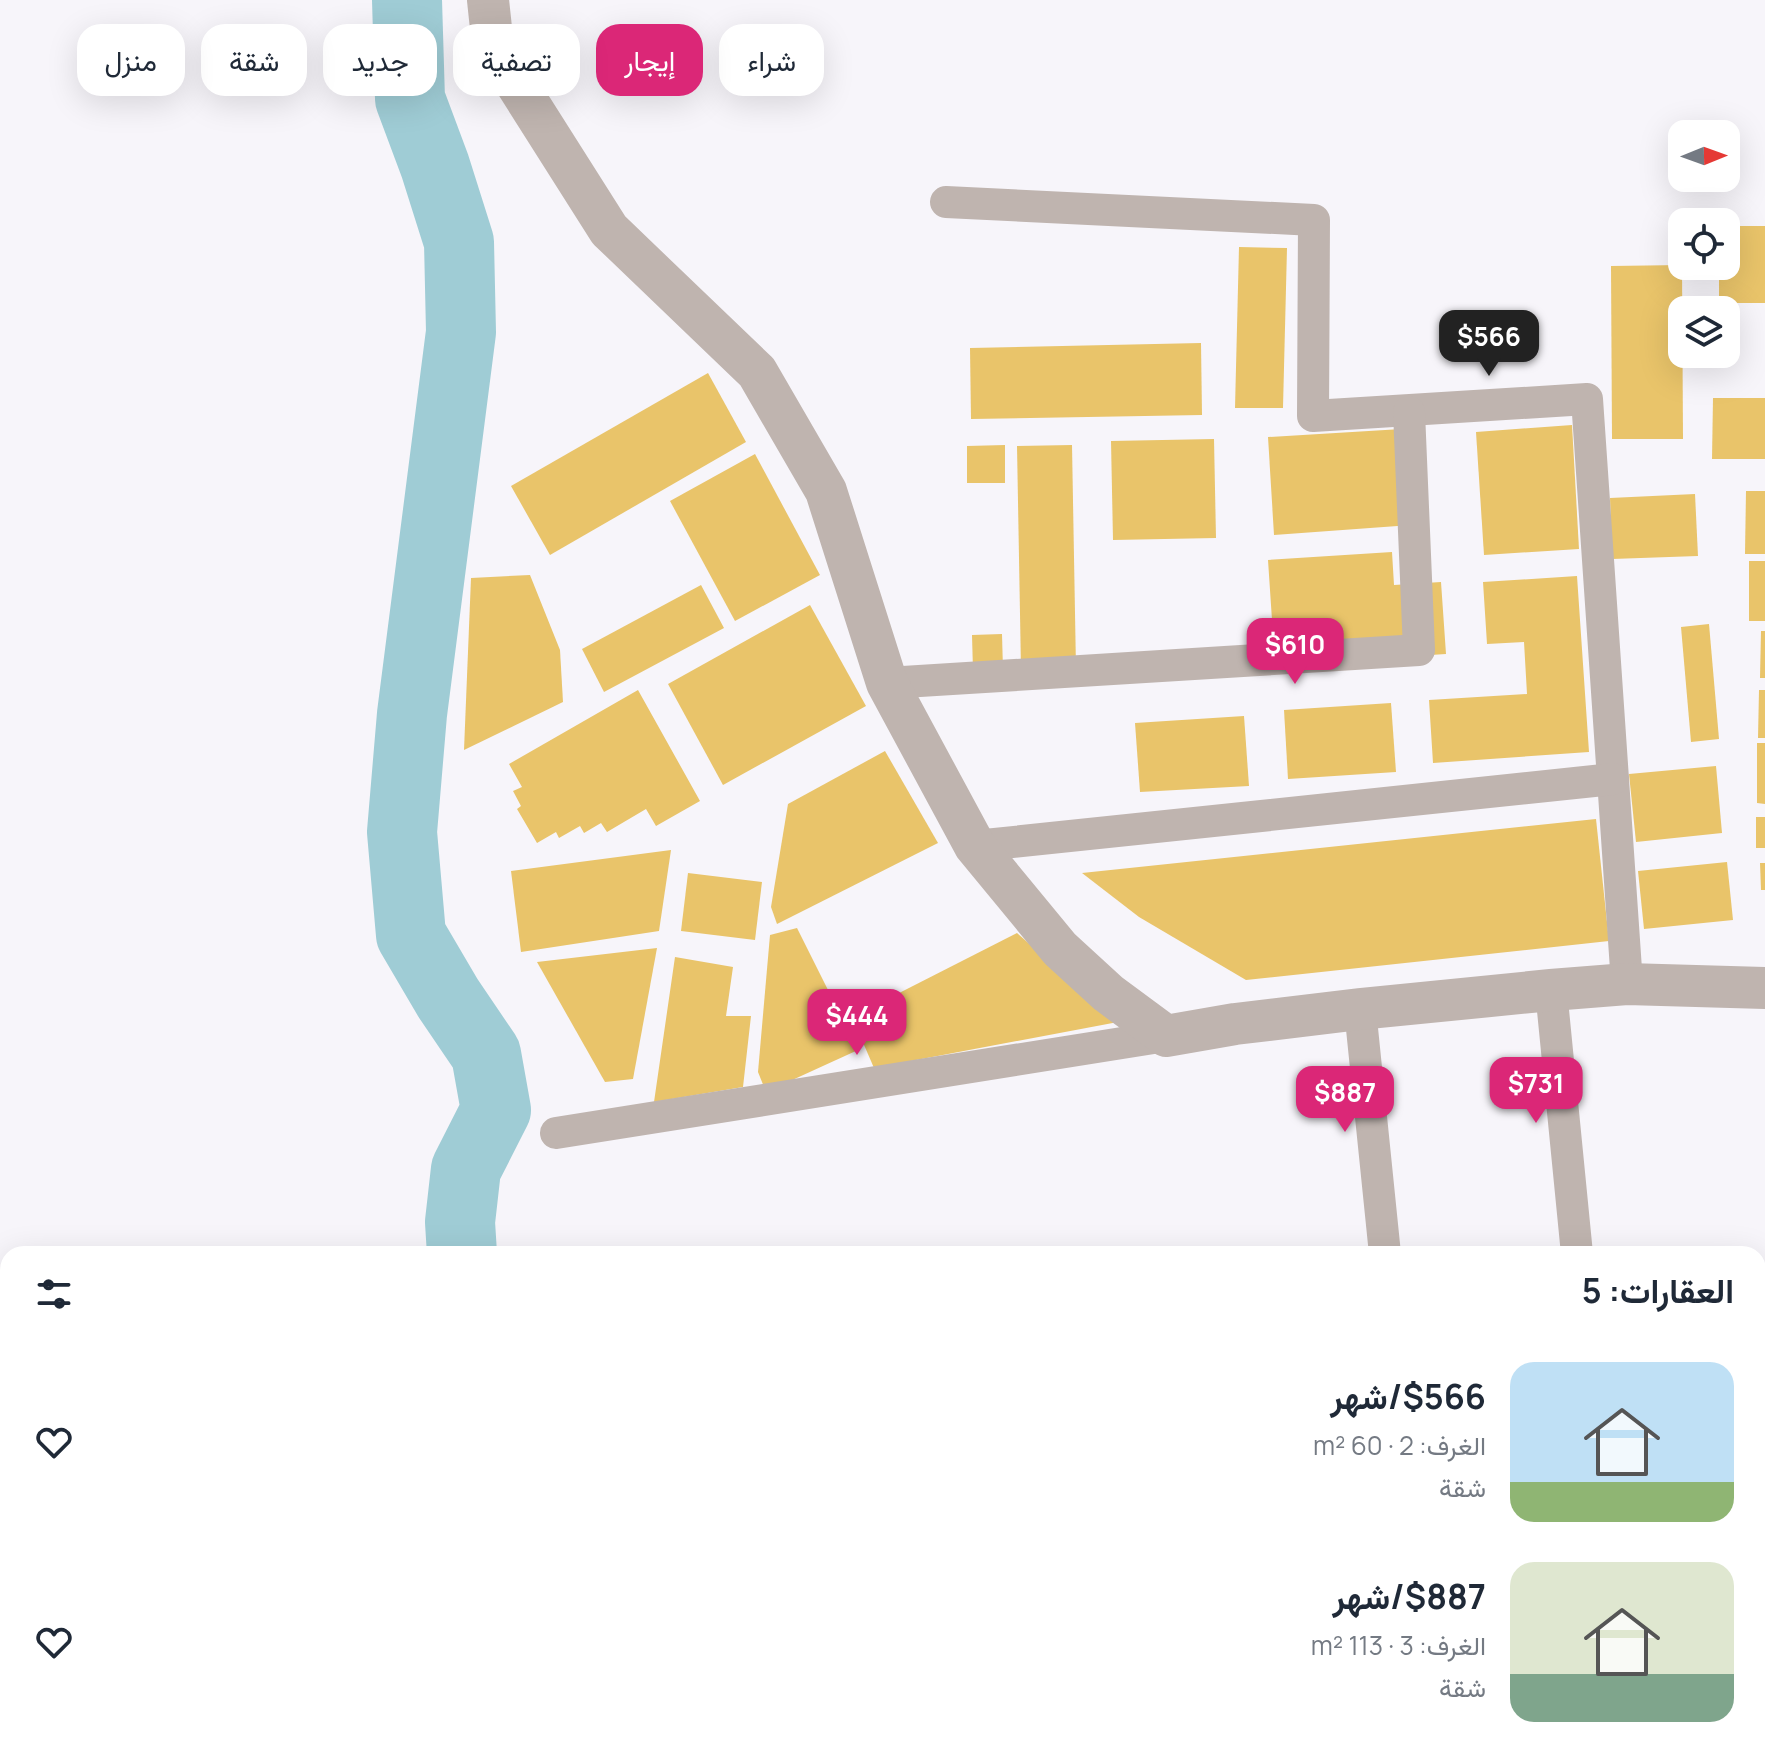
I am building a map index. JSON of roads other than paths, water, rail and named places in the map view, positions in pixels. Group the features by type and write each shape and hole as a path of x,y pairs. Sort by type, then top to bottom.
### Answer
{"street":[{"path":"488,0 493,47 609,230 757,372 826,491 887,683 975,846 1060,949 1108,993 1166,1036"},
{"path":"946,202 1314,220 1313,416 1587,399 1627,984"},
{"path":"887,683 1419,650 1409,412"},
{"path":"975,846 1613,779"},
{"path":"556,1133 1235,1024 1360,1009 1627,984 1765,988"},
{"path":"1551,990 1576,1246"},
{"path":"1360,1009 1384,1246"}],"waterway":[{"path":"407,0 410,99 459,242 461,332 412,714 402,832 411,935 486,1054 496,1110 466,1169 460,1222 462,1246"}]}
